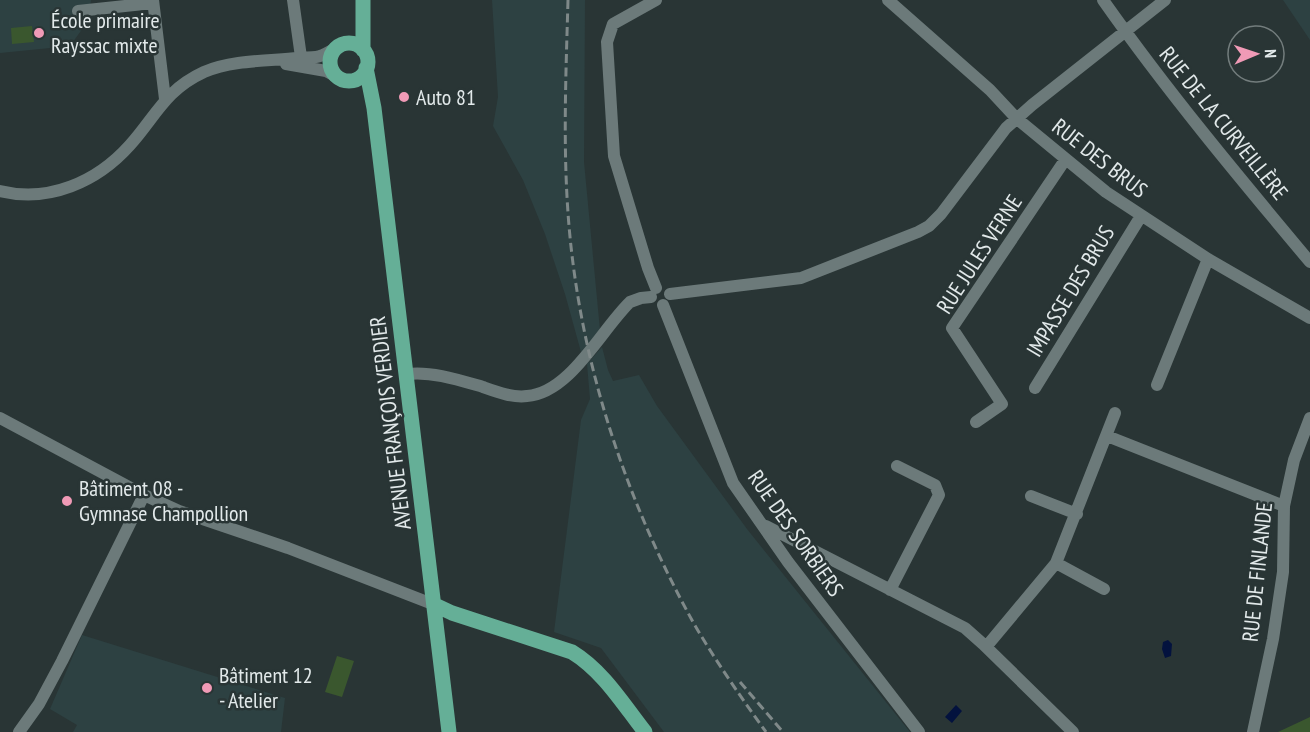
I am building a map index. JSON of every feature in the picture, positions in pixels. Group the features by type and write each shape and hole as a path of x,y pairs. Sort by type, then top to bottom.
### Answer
{"main road":[{"path":"362,33 332,53 330,66 337,77 347,81 352,80 358,78 366,68 362,33 363,0"},
{"path":"343,46 363,50"},
{"name":"AVENUE FRANÇOIS VERDIER","path":"366,68 374,108 449,732"},
{"path":"352,80 374,108"},
{"path":"435,605 452,613 572,652 599,673 645,732"}],"street":[{"path":"293,0 301,57"},
{"path":"656,0 613,24 607,42 614,156 657,304 663,305 669,299 670,294"},
{"name":"RUE DES BRUS","path":"888,0 990,90 1016,118 1106,192 1208,260 1310,318"},
{"name":"RUE DE LA CURVEILLÈRE","path":"1103,0 1209,142 1310,262"},
{"path":"670,294 801,278 913,235 929,226 941,214 1016,118 1165,0"},
{"path":"78,10 121,3 153,2 165,99"},
{"path":"0,191 12,194 45,194 70,189 96,175 130,146 165,99 185,83 205,72 233,64 317,57 343,46"},
{"path":"274,60 326,71 337,77"},
{"name":"RUE JULES VERNE","path":"976,422 1002,404 952,328 1065,160"},
{"name":"IMPASSE DES BRUS","path":"1035,388 1141,216"},
{"path":"1157,385 1208,260"},
{"path":"407,374 420,372 518,396 544,393 570,374 630,302 664,287 670,294"},
{"name":"RUE DES SORBIERS","path":"663,305 733,483 788,562 919,732"},
{"path":"986,647 1056,563 1115,413"},
{"path":"0,418 144,495 179,511 288,548 435,605"},
{"name":"RUE DE FINLANDE","path":"1253,732 1273,639 1283,572 1284,506 1294,460 1310,418"},
{"path":"1107,436 1284,506"},
{"path":"890,590 939,495 934,485 897,466"},
{"path":"19,732 39,704 62,661 144,495"},
{"path":"1031,496 1077,514"},
{"path":"764,525 965,628 1073,732"},
{"path":"788,562 796,548 803,546"},
{"path":"1056,563 1104,589"}],"shaded area":[{"name":"École primaire Rayssac mixte","path":"0,0 91,0 88,21 70,46 0,53"},
{"path":"492,0 585,0 584,162 600,330 581,352 545,234 523,180 493,126 498,97"},
{"path":"1283,0 1310,0 1310,40"},
{"path":"602,347 613,381 639,375 657,406 747,529 910,732 664,732 601,648 554,632 581,420 590,399 587,364"},
{"path":"82,635 285,698 281,732 73,732 77,725 50,709"}],"green space":[{"path":"32,26 34,42 12,44 11,28"},
{"path":"337,656 354,661 342,697 325,692"},
{"path":"1310,717 1310,732 1278,732"}],"water":[{"path":"1168,640 1172,644 1171,656 1165,658 1162,649 1163,642"},
{"path":"956,705 962,711 952,723 945,717"}],"railway":[{"path":"568,0 565,133 566,186 573,267 582,320 608,424 626,475 668,574 710,650 766,732"},
{"path":"740,682 783,732"}],"place":[{"name":"École primaire Rayssac mixte","path":"39,33"},
{"name":"Auto 81","path":"404,97"},
{"name":"Bâtiment 08 - Gymnase Champollion","path":"67,501"},
{"name":"Bâtiment 12 - Atelier","path":"207,688"}]}
